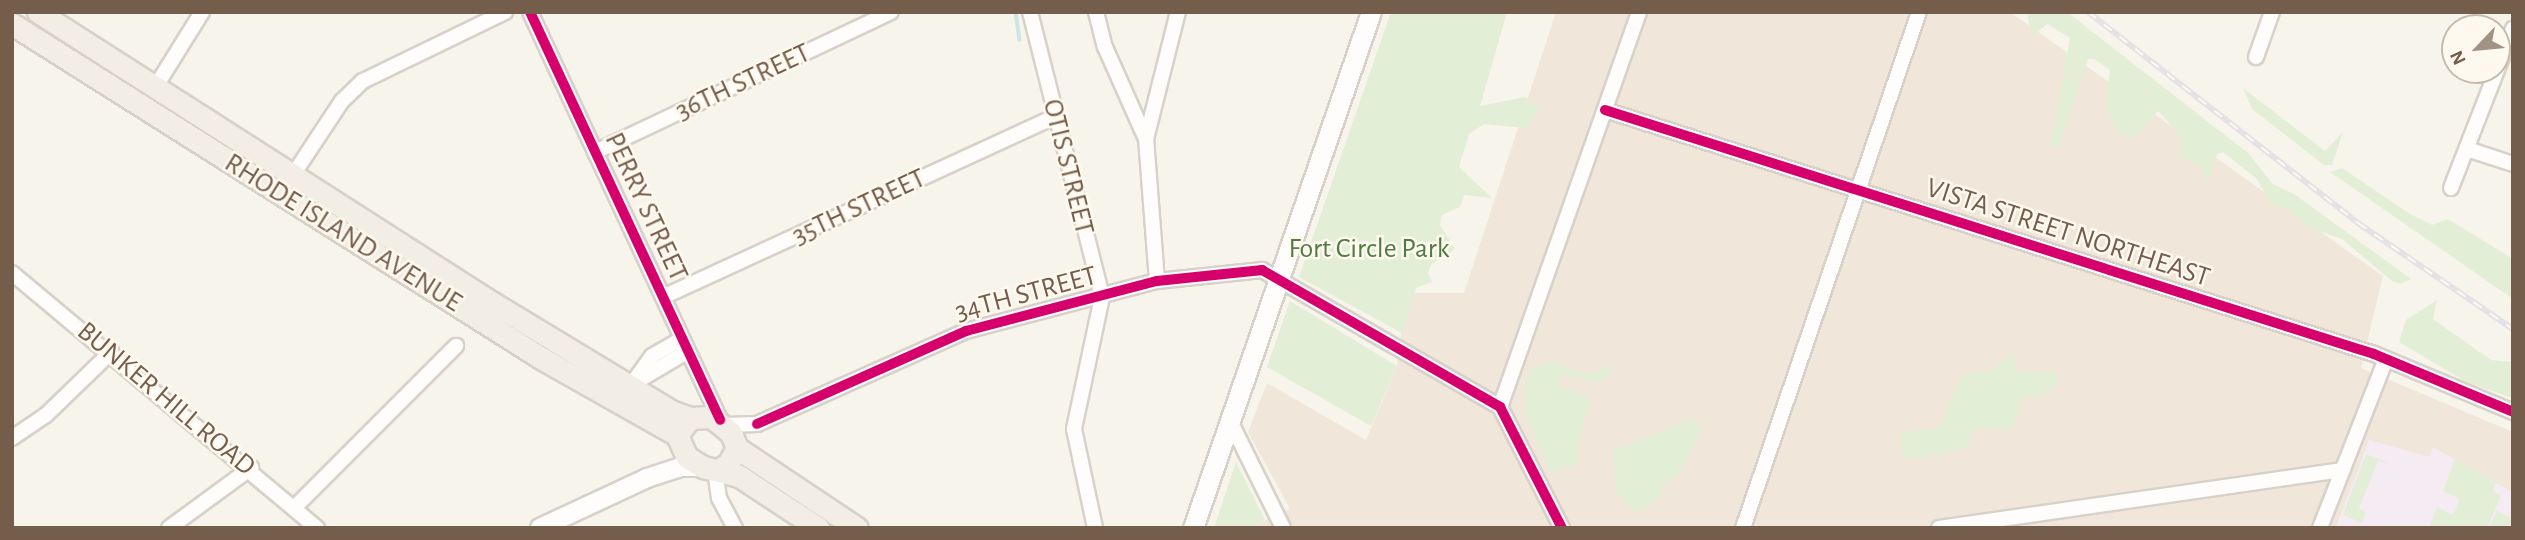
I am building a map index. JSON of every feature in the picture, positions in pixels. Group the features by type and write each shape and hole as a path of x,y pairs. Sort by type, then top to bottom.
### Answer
{"main road":[{"name":"RHODE ISLAND AVENUE","path":"38,12 57,19 625,393 712,469"},
{"path":"1192,528 1371,12"},
{"name":"RHODE ISLAND AVENUE","path":"12,24 541,358 625,393 693,417 723,423"},
{"path":"677,440 693,417"},
{"path":"723,423 737,446 858,528"},
{"path":"712,469 737,446"},
{"path":"712,469 739,476 818,528"}],"street":[{"path":"156,86 202,12"},
{"path":"280,195 342,101 363,82 505,12"},
{"name":"PERRY STREET","path":"530,12 723,423"},
{"name":"36TH STREET","path":"595,152 891,12"},
{"name":"OTIS STREET","path":"1030,12 1102,297 1074,429 1094,528"},
{"path":"1096,12 1105,47 1146,139"},
{"path":"1157,281 1146,139 1178,12"},
{"path":"1562,528 1500,407 1639,12"},
{"path":"1742,528 1919,12"},
{"path":"2256,57 2272,12"},
{"path":"2451,188 2513,29"},
{"name":"VISTA STREET NORTHEAST","path":"1605,110 2386,359 2513,412"},
{"name":"35TH STREET","path":"663,297 1055,117"},
{"path":"2466,149 2513,163"},
{"name":"34TH STREET","path":"737,446 757,424 966,331 1157,281 1262,270 1500,407"},
{"name":"BUNKER HILL ROAD","path":"12,273 251,468 317,528"},
{"path":"625,393 652,356 683,341"},
{"path":"295,507 456,346"},
{"path":"12,438 46,415 111,352"},
{"path":"2320,528 2386,359"},
{"name":"PERRY STREET","path":"693,417 699,376"},
{"path":"1230,421 1283,528"},
{"name":"34TH STREET","path":"723,423 757,424"},
{"path":"647,478 677,440"},
{"path":"540,528 647,478 688,466 712,469 719,498 735,528"},
{"path":"169,528 251,468"},
{"path":"1939,528 2343,470"}],"shaded area":[{"path":"1556,12 2010,12 2383,276 2361,368 2513,432 2513,528 1249,528 1290,509 1248,432 1267,383 1366,440 1397,366 1406,293 1464,293"},
{"path":"2369,440 2430,457 2433,447 2513,492 2513,515 2507,528 2336,528"}],"green space":[{"name":"Fort Circle Park","path":"1391,12 1507,12 1480,106 1525,97 1540,111 1526,128 1484,124 1469,134 1459,167 1492,198 1464,195 1460,207 1442,215 1440,225 1455,249 1431,265 1428,273 1432,282 1416,288 1402,333 1299,277"},
{"path":"2027,12 2067,12 2248,153 2273,184 2294,194 2411,279 2401,284 2392,281 2342,239 2310,228 2288,210 2271,204 2257,179 2223,152 2217,154 2207,184 2202,168 2181,156 2179,134 2158,111 2134,138 2120,135 2106,105 2110,70 2094,59 2088,59 2059,146 2054,149 2051,144 2070,38 2047,24 2032,37"},
{"path":"2243,88 2325,151 2343,132 2332,165 2324,165 2252,109"},
{"path":"2342,168 2410,214 2432,225 2448,219 2513,259 2513,299 2330,172"},
{"path":"2437,300 2433,319 2491,360 2513,362 2513,398 2466,382 2399,342 2406,320"},
{"name":"Fort Circle Park","path":"1290,301 1397,366 1371,426 1267,367"},
{"path":"2013,351 2016,373 2041,370 2050,374 2054,369 2058,384 2047,393 2022,398 2013,430 1981,427 1972,432 1967,448 1917,459 1902,457 1901,433 1940,427 1961,376 1992,370"},
{"path":"1555,362 1580,373 1597,373 1606,364 1613,373 1599,382 1562,374 1558,378 1560,387 1585,395 1590,404 1578,441 1577,464 1551,473 1526,416 1525,385 1532,367"},
{"path":"1692,419 1703,427 1678,475 1662,487 1659,498 1636,513 1616,492 1613,451"},
{"path":"2366,454 2389,463 2378,461 2359,508 2366,512 2362,523 2343,515"},
{"path":"2455,459 2496,483 2493,491 2501,496 2487,528 2429,528 2437,507 2453,515 2460,499 2443,491"},
{"path":"1236,462 1265,520 1249,528 1214,528"},
{"path":"2497,511 2511,518 2507,528 2489,528"}],"waterway":[{"path":"1016,12 1020,40"}],"railway":[{"path":"2088,12 2358,223 2513,329"}],"cycle path":[{"path":"530,12 720,420"},
{"path":"1605,110 2374,354 2513,412"},
{"path":"757,424 966,331 1157,281 1262,270 1500,407 1562,528"}]}
